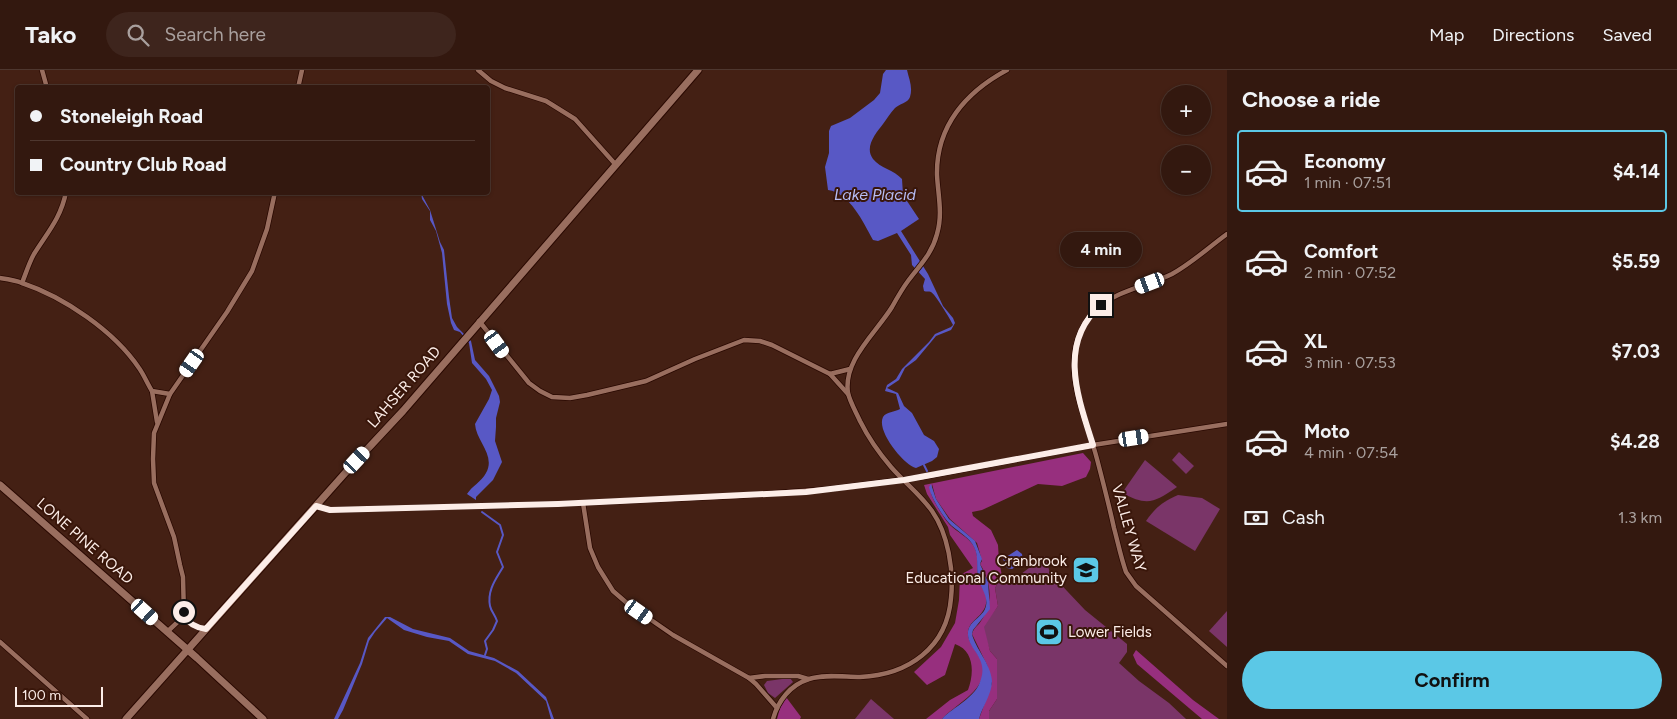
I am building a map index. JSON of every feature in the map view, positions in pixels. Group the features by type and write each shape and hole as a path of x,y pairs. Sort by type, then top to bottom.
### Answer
{"street":[{"path":"42,70 47,85"},
{"path":"299,85 302,70"},
{"path":"478,70 491,81 505,88 546,101 575,119 616,165"},
{"name":"LAHSER ROAD","path":"126,719 403,411 698,70"},
{"path":"848,394 850,369 862,348 888,313 902,289 931,251 938,231 941,210 938,163 941,142 946,129 958,109 970,95 990,79 1007,70"},
{"path":"22,283 35,253 52,229 65,195"},
{"path":"206,629 196,627 188,622 184,616 183,577 174,537 154,483 154,433 170,394 228,312 250,276 267,229 273,195"},
{"name":"VALLEY WAY","path":"1227,234 1178,271 1109,299 1096,310 1088,318 1080,332 1075,353 1074,373 1082,411 1093,445 1122,560 1131,581 1227,666"},
{"path":"0,278 22,283 74,308 102,329 124,350 139,368 152,391 157,423"},
{"path":"479,321 529,383 540,391 558,398 587,396 646,381 744,340 760,341 772,345 830,374 848,394 868,435 890,467 932,510 939,524 945,539 950,571 952,590 950,608 942,630 932,646 922,656 896,671 870,676 808,679 798,676 749,678"},
{"path":"830,374 850,369"},
{"path":"152,391 170,394"},
{"path":"316,506 330,510 790,493 931,476 1093,445 1227,424"},
{"name":"LONE PINE ROAD","path":"0,485 188,650 263,719"},
{"path":"583,502 588,539 594,558 602,575 617,595 672,635 749,678 777,708"},
{"path":"167,632 184,616"},
{"path":"0,642 87,719"},
{"path":"773,719 777,708 789,691 808,679"}],"shaded area":[{"path":"1179,452 1194,466 1186,474 1172,460"},
{"path":"1083,453 1091,462 1086,477 1062,486 1038,484 982,510 972,512 973,516 991,530 998,545 1002,576 995,588 998,606 984,627 990,651 997,659 997,699 989,711 989,719 979,719 992,683 987,665 972,634 988,607 989,585 980,564 982,561 977,543 950,519 936,499 932,484 931,494 943,515 950,525 971,542 975,549 978,579 986,596 986,603 985,608 969,627 968,632 971,643 981,660 983,670 982,679 978,687 942,719 926,719 950,700 968,690 970,684 972,670 969,657 962,647 955,644 945,675 927,685 914,672 941,647 955,623 959,600 960,575 973,568 950,535 948,527 927,494 924,485"},
{"path":"1145,460 1177,487 1162,497 1150,501 1138,500 1122,493"},
{"path":"1178,495 1202,498 1220,509 1195,551 1146,521 1160,505"},
{"name":"Lower Fields","path":"1045,556 1050,573 1085,610 1127,644 1127,652 1119,663 1186,719 989,719 989,711 997,699 997,659 990,651 986,639 979,632 998,606 995,588 1002,576 1017,577"},
{"path":"1227,611 1227,647 1209,631"},
{"path":"1136,650 1193,700 1219,719 1202,719 1137,664 1133,655"},
{"path":"790,678 793,682 775,698 768,693 764,685 767,681"},
{"path":"786,697 801,717 800,719 777,719"},
{"path":"871,699 894,719 855,719"}],"water":[{"name":"Lake Placid","path":"886,70 907,70 911,93 907,101 893,110 874,136 870,145 871,154 876,162 902,179 903,195 919,219 901,231 928,274 943,306 955,323 951,330 936,336 916,360 905,368 899,380 887,388 898,393 904,406 912,413 924,435 934,441 939,449 937,457 916,468 898,454 887,438 882,423 883,417 900,409 896,394 885,391 887,385 896,379 902,369 935,334 953,325 933,294 924,291 925,279 912,265 911,255 897,233 878,241 873,240 849,202 836,192 828,190 825,167 829,153 829,131 831,126 850,118 874,100 880,93 883,74"},
{"path":"421,195 430,210 444,250 452,318 457,327 471,341 475,360 489,376 499,396 500,402 496,418 495,441 502,462 493,480 476,497 476,500 467,494 486,473 489,460 475,424 492,390 486,379 472,363 469,343 460,332 454,330 451,323 447,304 442,253 436,231 430,220 430,211"},
{"path":"931,484 936,499 949,519 975,541 982,559 980,564 988,582 990,609 973,630 972,634 989,668 992,681 979,719 942,719 970,697 981,679 982,665 971,644 968,633 972,623 985,609 986,597 978,577 976,550 967,538 949,523 942,513 930,492 929,487"},
{"path":"1017,550 1022,554 1023,562 1012,569 1007,568 1003,559"},
{"path":"385,617 390,617 413,629 450,638 469,651 494,658 518,671 546,697 554,719 551,719 546,701 516,673 495,661 468,654 449,641 404,630 387,618 369,641 362,664 343,710 338,719 334,719 360,663 368,638"}],"waterway":[{"path":"924,465 927,471"},
{"path":"482,512 500,525 503,535 497,552 503,567 493,585 489,600 497,621 485,641 487,649 485,655"}],"place":[{"name":"Cranbrook Educational Community","path":"1086,570"},
{"name":"Lower Fields","path":"1049,632"}],"route":[{"path":"184,612 188,622 196,627 206,629 316,506 330,510 558,504 806,492 942,474 1093,445 1082,411 1074,373 1074,363 1080,332 1091,315 1101,305"}]}
